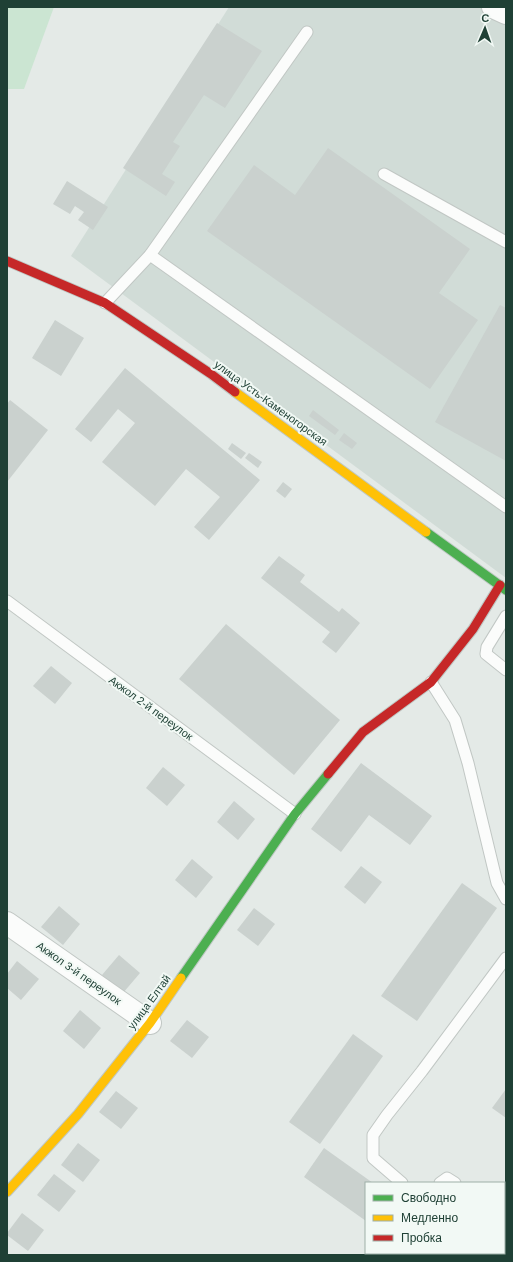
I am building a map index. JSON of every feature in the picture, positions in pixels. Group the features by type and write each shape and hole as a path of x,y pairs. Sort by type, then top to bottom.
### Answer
{"street":[{"path":"493,7 506,13"},
{"name":"улица Усть-Каменогорская","path":"7,261 105,303 211,374 503,588"},
{"name":"улица Елтай","path":"7,1192 78,1114 150,1023 295,814 363,732 431,682 503,588"},
{"name":"Акжол 3-й переулок","path":"7,923 150,1023"}],"lane":[{"path":"105,303 150,255 307,32"},
{"path":"384,174 506,242"},
{"path":"150,255 506,506"},
{"name":"Акжол 2-й переулок","path":"7,601 295,814"},
{"path":"506,616 487,647 486,654 506,670"},
{"path":"431,682 454,720 468,763 497,883 506,899"},
{"path":"401,1182 372,1158 373,1135 506,958"},
{"path":"442,1182 448,1178 454,1182"}],"shaded area":[{"path":"229,7 485,7 506,18 506,578 71,256"}],"green space":[{"path":"7,7 54,7 24,89 7,89"}],"building":[{"path":"217,23 262,51 225,108 204,95 173,142 180,146 162,174 175,182 166,196 123,168"},
{"path":"328,148 470,249 439,293 478,320 430,389 207,231 254,165 295,195"},
{"path":"67,181 108,207 93,230 78,220 84,212 75,206 70,214 53,204"},
{"path":"500,305 506,308 506,461 435,422"},
{"path":"55,320 84,338 61,376 32,358"},
{"path":"125,368 260,480 209,540 194,527 220,497 186,469 155,506 102,462 135,423 118,409 91,442 75,429"},
{"path":"10,400 48,430 7,482 7,404"},
{"path":"313,410 339,430 335,435 309,416"},
{"path":"344,433 357,443 352,449 339,440"},
{"path":"232,443 246,453 241,459 228,449"},
{"path":"249,453 262,462 258,468 245,458"},
{"path":"283,482 292,489 285,498 276,491"},
{"path":"279,556 305,575 300,582 339,612 342,608 360,623 336,653 322,642 330,632 261,578"},
{"path":"226,624 340,720 294,775 179,679"},
{"path":"51,666 72,683 55,704 33,686"},
{"path":"361,763 432,816 410,845 369,815 341,852 311,829"},
{"path":"163,767 185,785 167,806 146,788"},
{"path":"234,801 255,819 238,840 217,822"},
{"path":"192,859 213,877 196,898 175,880"},
{"path":"361,866 382,882 365,904 344,887"},
{"path":"462,883 497,908 417,1021 381,996"},
{"path":"59,906 80,924 63,945 41,927"},
{"path":"254,908 275,924 258,946 237,930"},
{"path":"119,955 140,973 123,993 102,975"},
{"path":"17,961 39,979 21,1000 7,988 7,974"},
{"path":"80,1010 101,1028 84,1049 63,1031"},
{"path":"187,1020 209,1037 192,1058 170,1041"},
{"path":"353,1034 383,1056 320,1144 289,1122"},
{"path":"506,1089 506,1118 492,1108"},
{"path":"116,1091 138,1108 121,1129 99,1112"},
{"path":"78,1143 100,1160 83,1182 61,1165"},
{"path":"324,1148 372,1182 365,1182 365,1220 304,1177"},
{"path":"54,1174 76,1191 59,1212 37,1195"},
{"path":"22,1213 44,1230 28,1251 7,1235"},
{"path":"506,1235 506,1255 475,1254 505,1254"}],"traffic: fast":[{"path":"426,532 506,590"},
{"path":"181,978 295,814 328,774"}],"traffic: slow":[{"path":"235,392 426,532"},
{"path":"7,1192 78,1114 150,1023 181,978"}],"traffic: jam":[{"path":"7,261 105,303 211,374 235,392"},
{"path":"328,774 363,732 431,682 473,629 500,585"}]}
